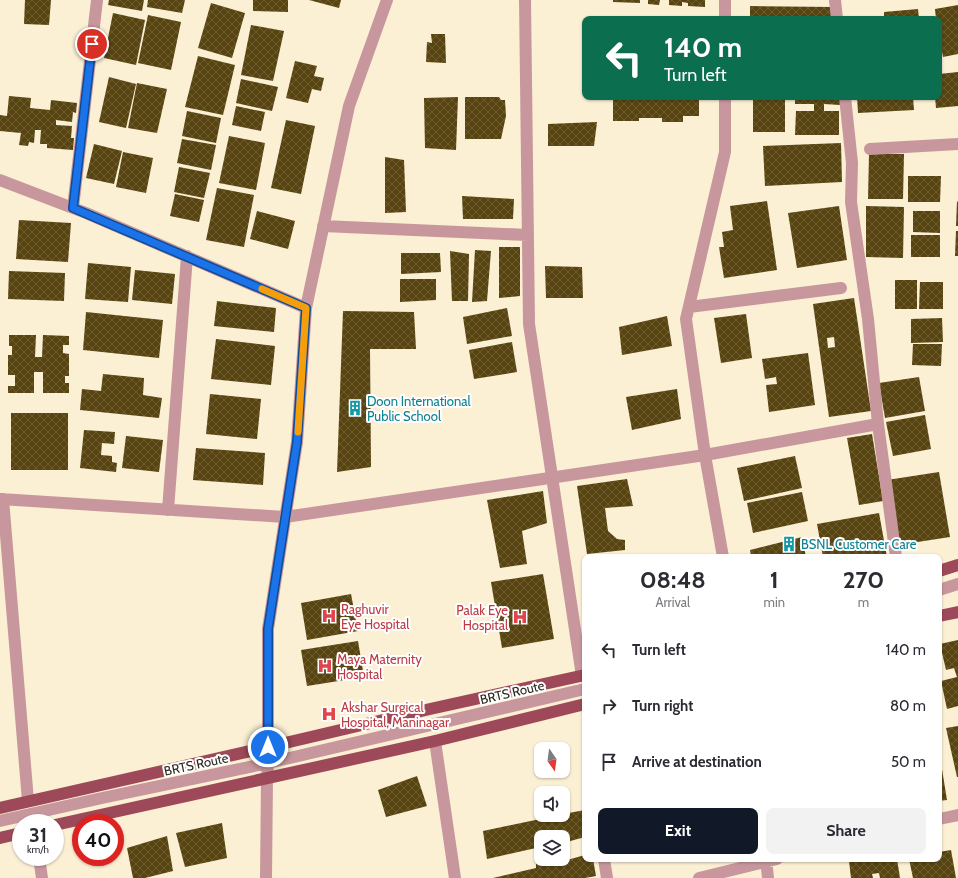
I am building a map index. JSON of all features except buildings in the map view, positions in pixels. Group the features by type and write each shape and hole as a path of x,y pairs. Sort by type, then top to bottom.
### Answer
{"main road":[{"path":"942,569 958,565"},
{"path":"942,615 958,612"},
{"path":"0,808 430,709 582,676"},
{"path":"64,823 267,779 582,707"},
{"path":"0,838 12,835"}],"street":[{"path":"73,208 96,0"},
{"path":"266,878 268,629 297,442 306,308 349,106 387,0"},
{"path":"525,0 529,324 582,664"},
{"path":"725,0 725,16"},
{"path":"834,0 836,16"},
{"path":"722,554 705,455 686,320 725,152 725,100"},
{"path":"845,100 852,164 851,202 868,319 878,424 896,554"},
{"path":"870,149 958,144"},
{"path":"0,180 73,208 306,308"},
{"path":"323,226 528,235"},
{"path":"168,510 187,256"},
{"path":"689,307 841,288"},
{"path":"28,801 2,499 285,517 705,455 878,424"},
{"path":"942,589 958,584"},
{"name":"BRTS Route","path":"0,821 268,763 582,690"},
{"path":"435,741 455,878"},
{"path":"942,818 958,815"},
{"path":"604,862 607,878"},
{"path":"698,878 761,862"},
{"path":"768,878 769,862"},
{"path":"40,866 42,878"}],"slow traffic":[{"path":"262,289 306,308 298,432"}],"place":[{"name":"Doon International Public School","path":"355,408"},
{"name":"BSNL Customer Care","path":"789,544"},
{"name":"Raghuvir Eye Hospital","path":"329,616"},
{"name":"Palak Eye Hospital","path":"520,617"},
{"name":"Maya Maternity Hospital","path":"325,666"},
{"name":"Akshar Surgical Hospital, Maninagar","path":"329,714"}],"route":[{"path":"92,44 73,208 306,308 297,442 268,629 268,747"}]}
